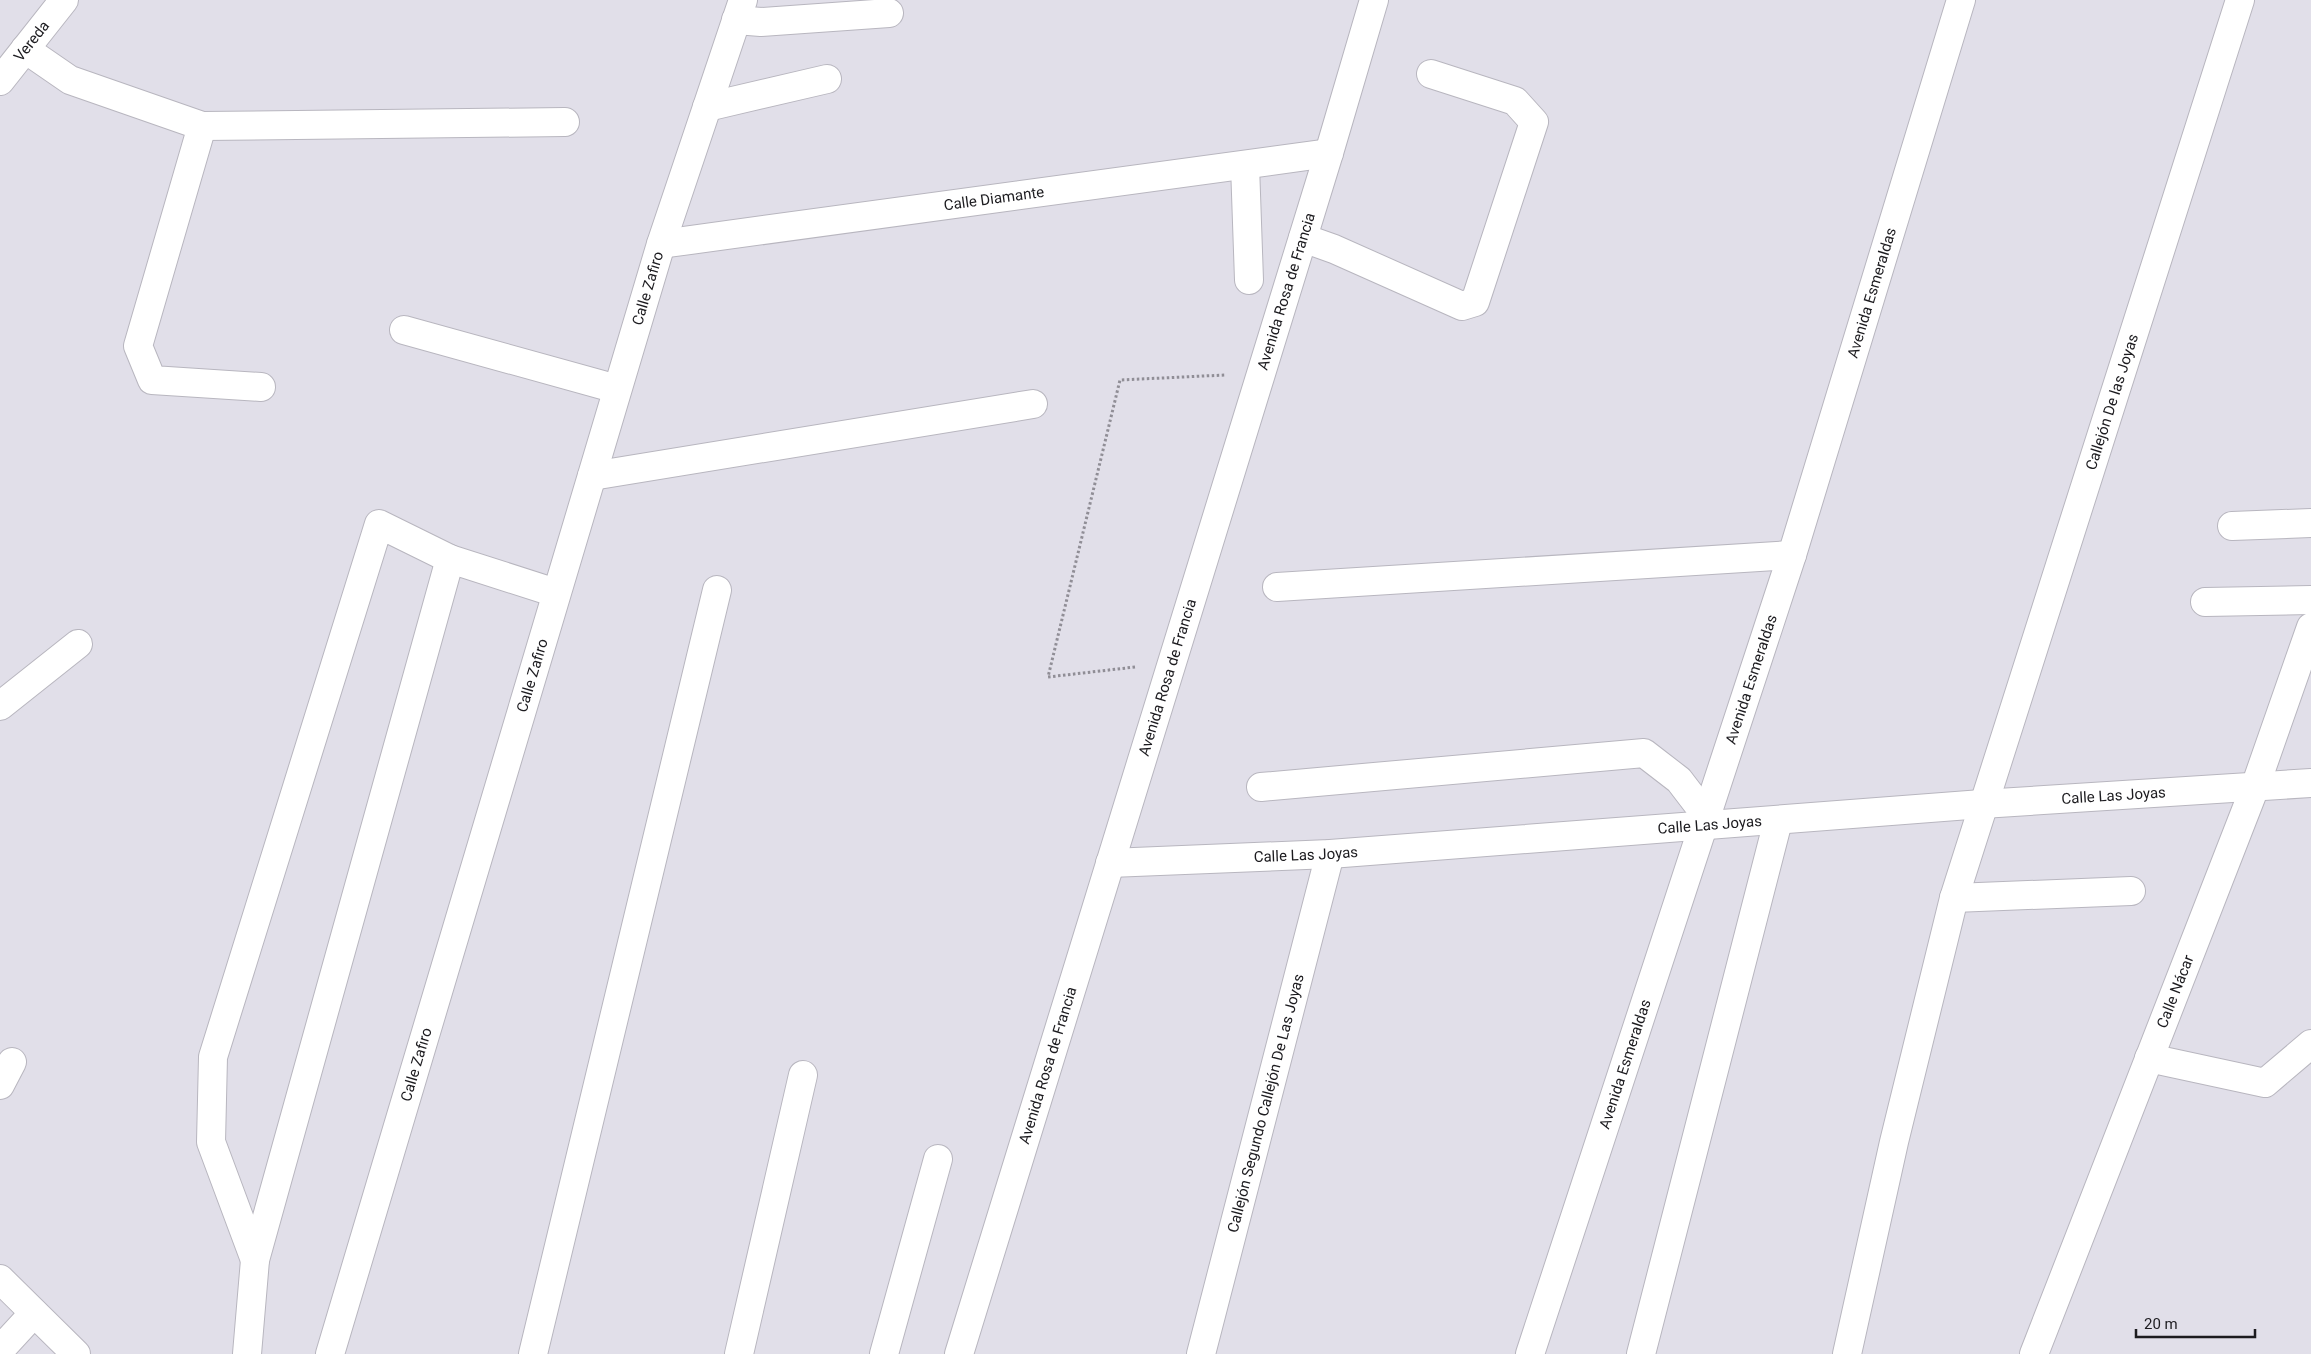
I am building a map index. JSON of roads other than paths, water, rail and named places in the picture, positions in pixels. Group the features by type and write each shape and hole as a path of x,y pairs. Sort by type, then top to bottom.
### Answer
{"street":[{"name":"Vereda","path":"0,81 64,0"},
{"name":"Avenida Rosa de Francia","path":"959,1354 1303,238 1374,0"},
{"name":"Avenida Esmeraldas","path":"1530,1354 1792,555 1961,0"},
{"name":"Callejón De las Joyas","path":"1847,1354 1894,1142 1954,898 1982,804 2240,0"},
{"path":"739,10 762,22 889,13"},
{"name":"Calle Zafiro","path":"330,1354 660,244 739,10"},
{"path":"25,49 70,80 202,126 565,122"},
{"path":"1303,238 1334,249 1462,306 1475,302 1534,122 1516,101 1431,74"},
{"path":"707,107 827,79"},
{"path":"202,126 138,346 152,380 261,387"},
{"name":"Calle Diamante","path":"660,244 1329,153"},
{"path":"1245,165 1249,280"},
{"path":"404,330 617,389"},
{"path":"592,476 1033,404"},
{"path":"2232,526 2311,523"},
{"path":"255,1260 212,1142 213,1057 379,524 450,559 556,593"},
{"path":"1276,587 1792,555"},
{"path":"247,1354 255,1260 450,559"},
{"path":"533,1354 716,590"},
{"path":"2205,602 2311,600"},
{"name":"Calle Nácar","path":"2034,1354 2255,787 2311,627"},
{"path":"0,706 78,644"},
{"path":"1260,788 1644,753 1679,780 1704,821"},
{"name":"Calle Las Joyas","path":"1110,863 1330,854 1704,821 1778,821 1982,804 2311,783"},
{"path":"1641,1354 1778,821"},
{"name":"Callejón Segundo Callejón De Las Joyas","path":"1201,1354 1330,854"},
{"path":"1954,898 2131,891"},
{"path":"2149,1058 2265,1083 2311,1044"},
{"path":"739,1354 803,1075"},
{"path":"884,1354 938,1158"},
{"path":"0,1279 76,1354"},
{"path":"0,1350 34,1313"}]}
